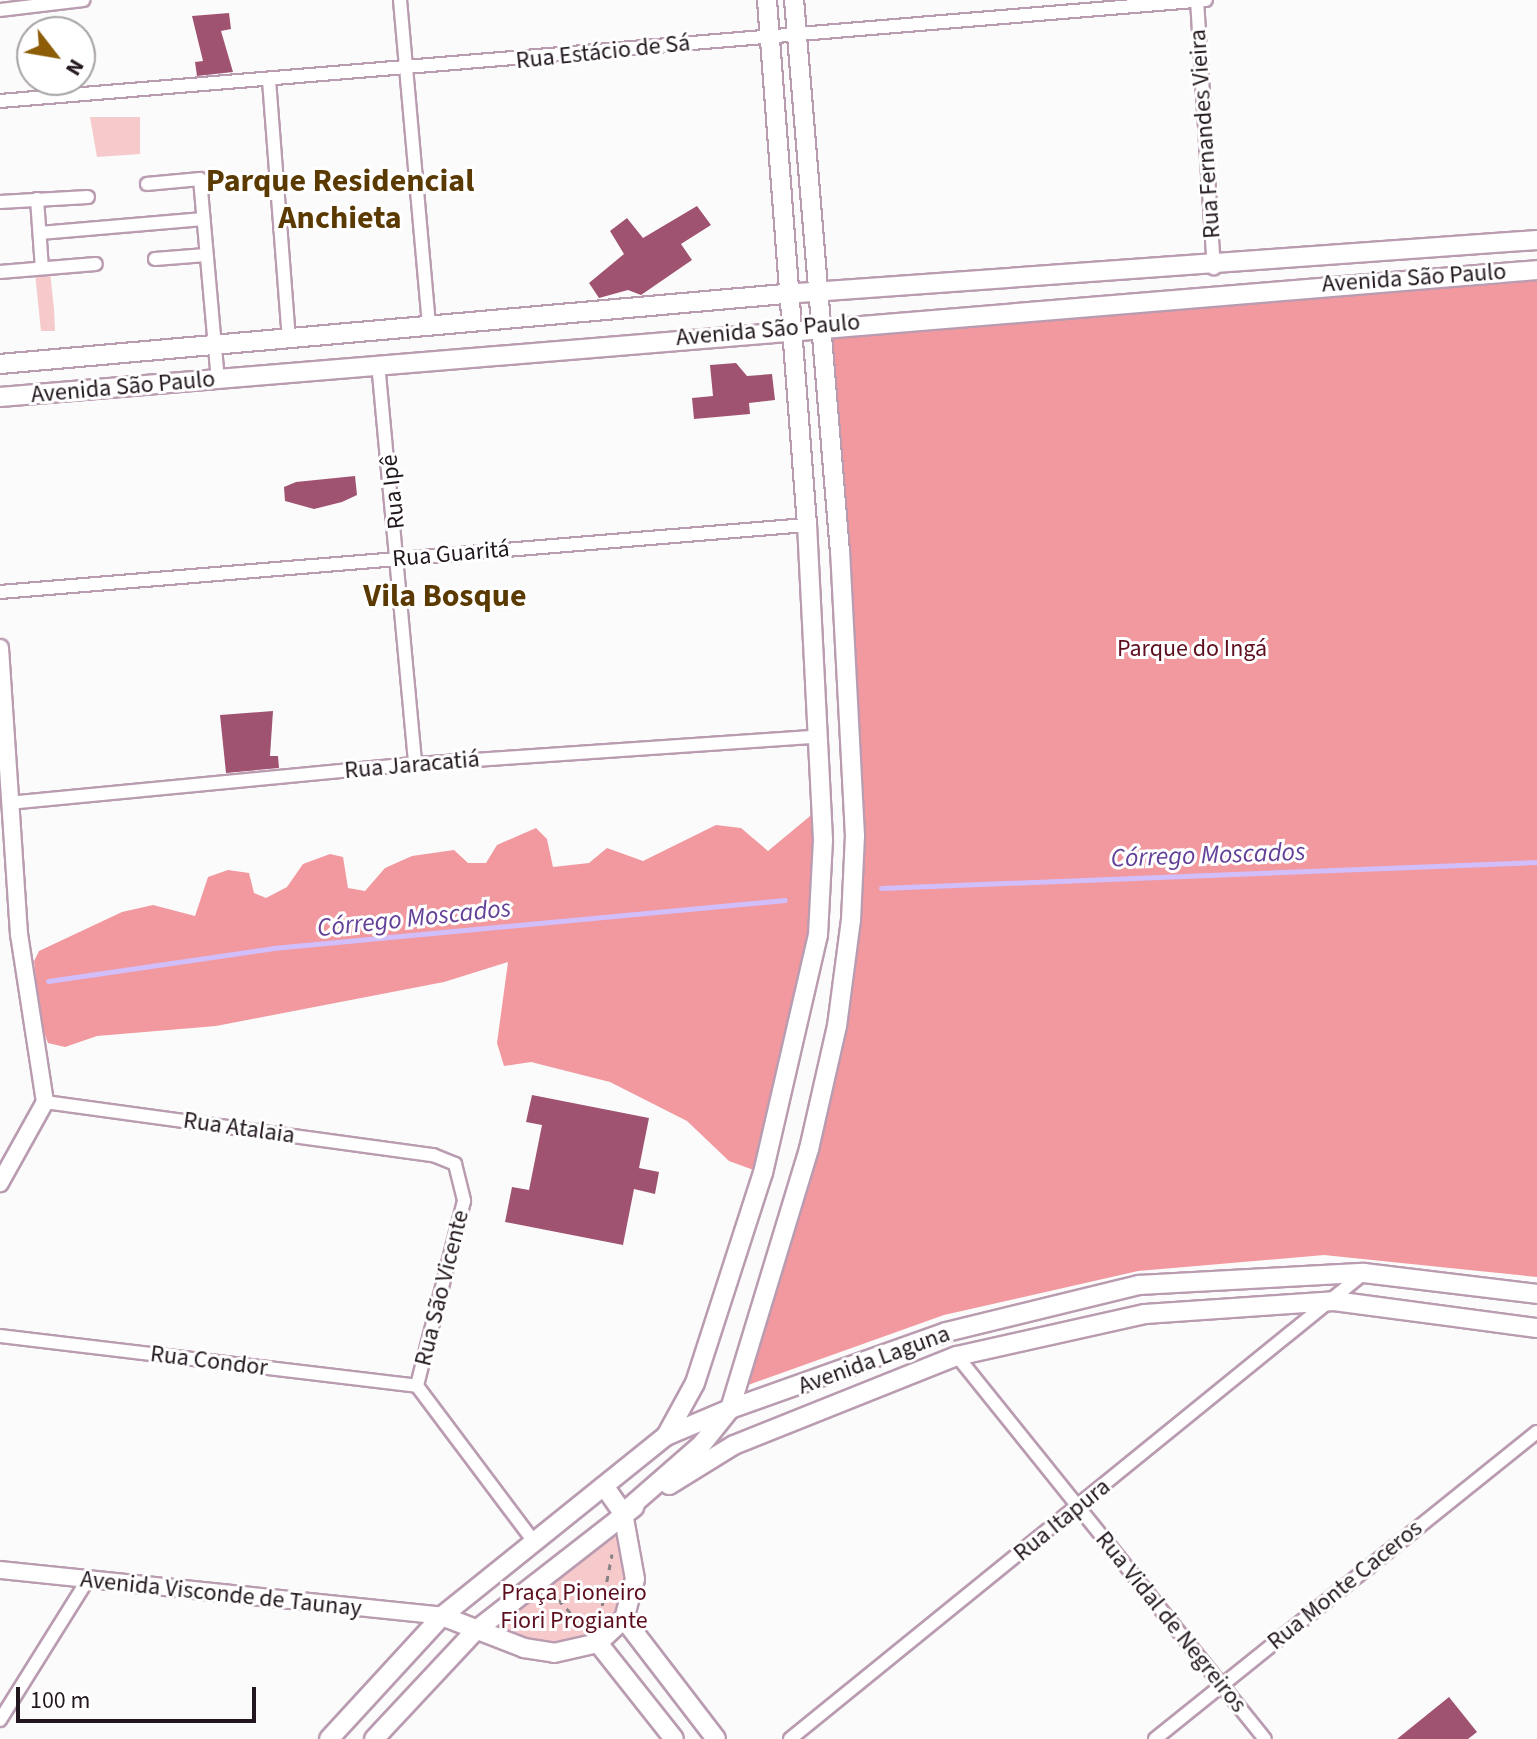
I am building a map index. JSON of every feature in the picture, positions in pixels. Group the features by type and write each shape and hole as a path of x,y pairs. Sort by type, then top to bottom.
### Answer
{"main road":[{"path":"666,1436 695,1383 800,1032 819,919 816,737 807,525 784,294 767,0"},
{"path":"623,1513 730,1409 809,1149 837,1026 851,920 849,695 794,0"},
{"name":"Avenida São Paulo","path":"0,364 784,294 1214,268 1486,242 1537,240"},
{"path":"1423,276 1430,256 1486,242"},
{"path":"1350,283 1390,271 1409,249"},
{"name":"Avenida São Paulo","path":"0,397 820,325 1423,276 1537,270"},
{"name":"Avenida Laguna","path":"329,1739 442,1616 666,1436 730,1409 946,1332 1139,1285 1364,1273 1537,1294"},
{"name":"Avenida Laguna","path":"374,1739 475,1631 623,1513 734,1445 957,1356 1145,1314 1334,1301 1537,1328"},
{"path":"442,1616 475,1631 554,1653 598,1643 624,1619 635,1579 623,1513 604,1486"},
{"path":"624,1619 716,1739"},
{"path":"598,1643 674,1739"}],"street":[{"path":"0,10 14,4 83,0"},
{"path":"400,0 429,326"},
{"name":"Rua Fernandes Vieira","path":"1197,0 1214,268"},
{"name":"Rua Estácio de Sá","path":"0,101 1206,0"},
{"path":"269,80 289,339"},
{"path":"147,184 200,179 218,379"},
{"path":"0,202 88,197"},
{"path":"37,199 42,268"},
{"path":"40,233 203,219"},
{"path":"155,259 206,255"},
{"path":"0,272 96,264"},
{"name":"Rua Ipê","path":"378,363 400,558 415,764"},
{"name":"Rua Guaritá","path":"0,592 807,525"},
{"path":"0,648 21,948 45,1102 0,1183"},
{"name":"Rua Jaracatiá","path":"9,803 415,764 816,737"},
{"name":"Rua Atalaia","path":"45,1102 433,1155"},
{"name":"Rua São Vicente","path":"433,1155 455,1164 465,1184 417,1386 534,1542"},
{"name":"Rua Itapura","path":"790,1739 1334,1301 1364,1273"},
{"name":"Rua Condor","path":"0,1336 417,1386"},
{"name":"Rua Vidal de Negreiros","path":"957,1356 1265,1739"},
{"name":"Rua Monte Caceros","path":"1155,1739 1537,1432"},
{"name":"Avenida Visconde de Taunay","path":"0,1570 442,1616"},
{"path":"0,1720 87,1581"}],"green space":[{"path":"90,117 140,117 140,154 97,157"},
{"path":"50,272 55,331 41,331 35,273"},
{"name":"Parque do Ingá","path":"1537,274 1537,1277 1324,1255 1138,1271 944,1315 748,1385 853,922 826,329"},
{"path":"821,807 815,935 759,1172 729,1161 687,1121 610,1082 531,1062 504,1066 497,1043 508,962 444,982 216,1026 97,1036 65,1047 48,1043 41,1025 34,961 39,951 122,912 153,905 195,916 208,877 228,870 249,873 254,893 266,898 287,887 303,864 330,854 343,857 348,888 365,891 385,868 412,856 454,850 468,863 486,863 497,845 536,828 547,839 553,867 589,863 607,848 643,861 716,825 741,828 768,851"},
{"name":"Praça Pioneiro Fiori Progiante","path":"623,1513 632,1600 582,1649 475,1631"}],"building":[{"path":"229,13 231,29 221,31 233,72 197,76 195,62 203,61 192,16"},
{"path":"697,206 711,225 681,244 692,260 641,295 628,290 599,298 589,283 624,254 610,231 627,218 643,238"},
{"path":"736,363 747,376 772,374 775,400 749,403 750,414 694,419 692,398 713,396 710,365"},
{"path":"355,476 357,495 342,502 314,509 285,501 284,487 296,482"},
{"path":"273,711 270,756 278,756 279,768 226,773 220,715"},
{"path":"532,1095 649,1118 639,1168 659,1172 655,1194 634,1189 623,1245 505,1222 512,1187 529,1190 542,1125 526,1122"},
{"path":"1449,1697 1477,1732 1468,1739 1397,1739"}],"waterway":[{"name":"Córrego Moscados","path":"881,888 1537,862"},
{"name":"Córrego Moscados","path":"48,981 273,948 785,900"}],"district":[{"name":"Parque Residencial Anchieta","path":"340,200"},
{"name":"Vila Bosque","path":"445,596"}]}
